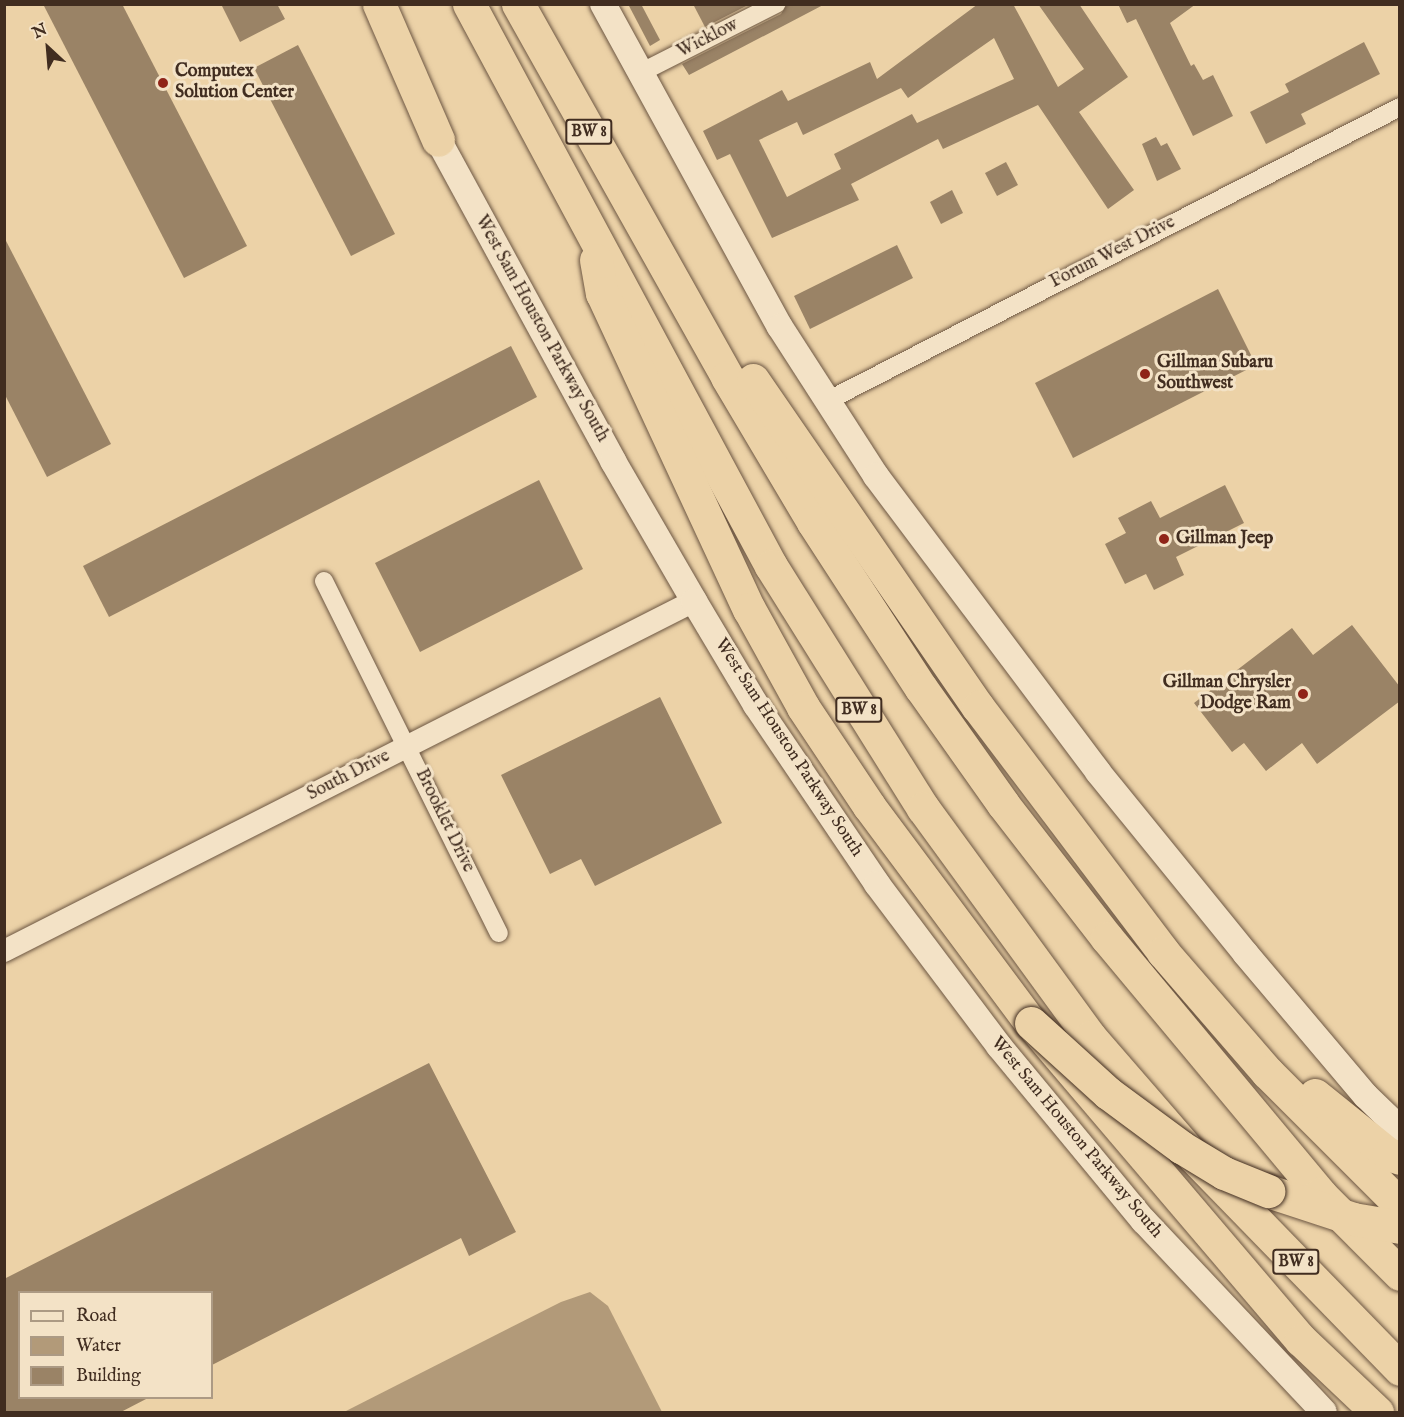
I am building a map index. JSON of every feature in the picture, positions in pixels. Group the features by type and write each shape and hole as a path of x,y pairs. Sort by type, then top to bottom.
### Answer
{"highway":[{"path":"380,4 438,140"},
{"name":"BW 8","path":"470,4 590,223 692,422 832,669 923,808 1020,945 1090,1036 1193,1156 1400,1369"},
{"name":"BW 8","path":"518,4 684,302 813,522 921,688 1072,894 1248,1111 1320,1194 1400,1274"},
{"path":"590,223 602,294 719,548 803,707 882,825 1031,1023 1301,1340 1377,1413"},
{"path":"684,302 716,320 845,519 965,689 1125,903 1231,1033 1400,1204"},
{"path":"1031,1023 1122,1105 1224,1173 1353,1219 1400,1227"},
{"path":"1231,1033 1268,1053 1336,1114 1389,1154 1400,1158"}],"main road":[{"name":"West Sam Houston Parkway South","path":"364,4 613,462 694,602 756,705 877,884 999,1046 1144,1221 1324,1413"},
{"path":"603,4 780,327 876,476 1098,772 1342,1066 1400,1129"},
{"path":"1342,1066 1400,1110"}],"street":[{"name":"Wicklow","path":"640,73 776,4"},
{"name":"Forum West Drive","path":"827,401 1400,107"},
{"name":"Brooklet Drive","path":"324,581 499,933"},
{"name":"South Drive","path":"4,951 694,602"}],"water":[{"path":"590,1292 608,1306 662,1412 344,1412 561,1302"}],"building":[{"path":"43,4 122,4 247,246 184,278"},
{"path":"221,4 277,4 285,19 240,42"},
{"path":"628,4 641,4 660,40 650,46"},
{"path":"693,4 750,4 705,27"},
{"path":"787,4 825,4 689,75 682,64 781,14"},
{"path":"978,4 1013,4 1058,87 1084,69 1038,4 1079,4 1128,77 1079,112 1134,190 1108,209 1038,105 943,149 938,139 851,184 859,200 772,238 730,154 717,160 703,131 782,90 788,101 870,62 877,79","holes":["994,38 1014,79 917,123 912,114 834,154 841,169 787,197 759,140 797,122 803,135 901,88 908,98"]},
{"path":"1118,4 1196,4 1170,23 1191,66 1194,64 1203,80 1213,75 1233,116 1193,136 1136,19 1127,23"},
{"path":"1364,42 1380,74 1301,114 1306,124 1266,144 1250,112 1289,92 1285,84"},
{"path":"298,45 395,234 351,256 254,68"},
{"path":"1156,137 1161,146 1167,143 1181,169 1157,181 1142,144"},
{"path":"1006,162 1018,185 997,196 985,173"},
{"path":"952,190 963,213 941,224 930,202"},
{"path":"4,237 111,444 47,477 4,393"},
{"path":"897,245 913,278 810,329 794,296"},
{"name":"Gillman Subaru Southwest","path":"1218,289 1256,365 1073,458 1035,383"},
{"path":"511,346 537,397 109,617 83,566"},
{"path":"539,480 583,569 420,652 375,563"},
{"name":"Gillman Jeep","path":"1225,485 1244,523 1176,557 1184,575 1154,590 1146,574 1125,584 1105,544 1126,533 1118,518 1151,501 1160,518"},
{"name":"Gillman Chrysler Dodge Ram","path":"1352,625 1400,687 1400,701 1317,764 1302,743 1266,771 1244,743 1232,752 1194,703 1292,628 1313,655"},
{"path":"660,697 722,823 595,886 581,859 550,874 501,775"},
{"path":"429,1063 516,1232 469,1256 461,1238 213,1364 213,1291 18,1291 18,1399 146,1399 119,1413 4,1413 4,1279"}],"place":[{"name":"Computex Solution Center","path":"163,83"},
{"name":"Gillman Subaru Southwest","path":"1145,374"},
{"name":"Gillman Jeep","path":"1164,539"},
{"name":"Gillman Chrysler Dodge Ram","path":"1303,694"}]}
